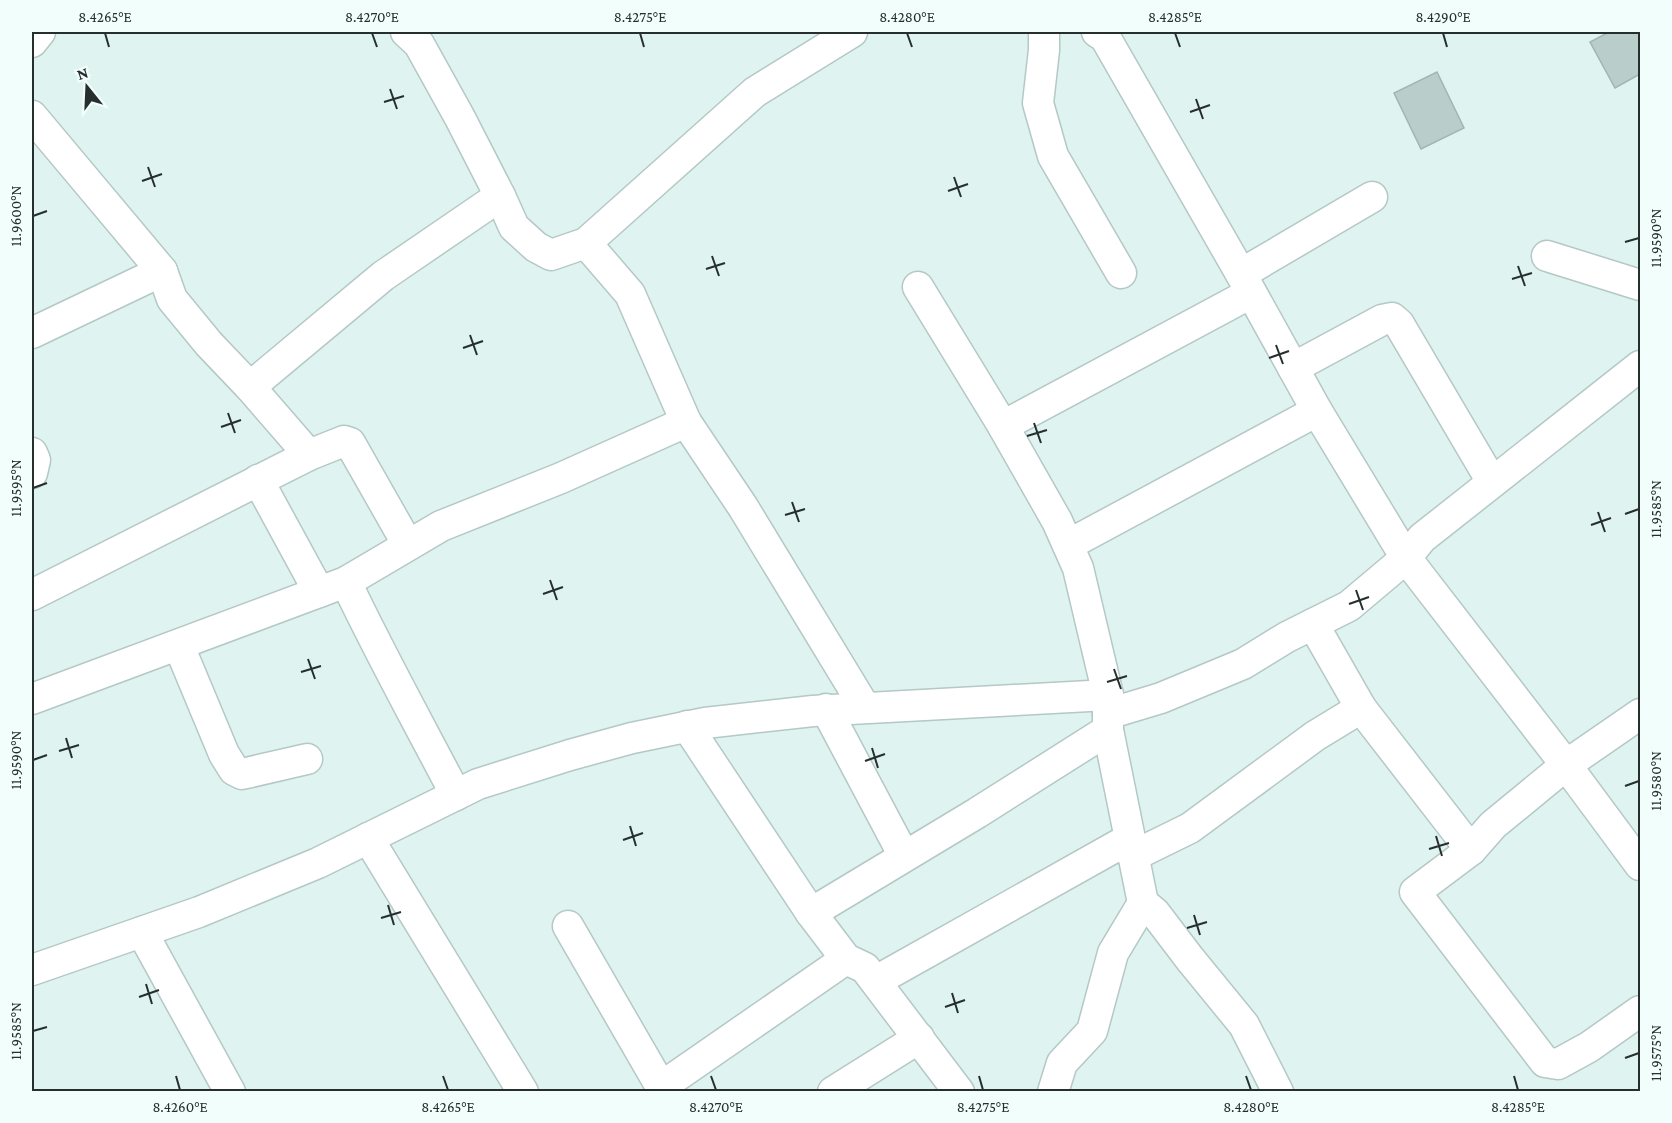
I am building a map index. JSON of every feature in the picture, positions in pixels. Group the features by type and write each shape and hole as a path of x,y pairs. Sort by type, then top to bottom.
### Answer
{"street":[{"path":"32,42 40,32"},
{"path":"406,32 419,44 501,196 514,227 536,247 551,255 586,243 755,92 852,32"},
{"path":"1044,32 1038,103 1053,156 1121,273"},
{"path":"1097,32 1105,37 1317,411 1406,558 1641,865"},
{"path":"32,116 162,271 172,299 209,344 309,455"},
{"path":"250,387 383,276 501,196"},
{"path":"1004,426 1246,283 1372,197"},
{"path":"586,243 630,294 686,422 749,517 864,706"},
{"path":"1547,256 1641,285"},
{"path":"32,333 162,271"},
{"path":"918,287 1004,426 1058,521 1078,568 1108,713 1131,848 1143,903 1155,913 1244,1025 1278,1092"},
{"path":"1293,368 1382,320 1392,318 1399,324 1492,482"},
{"path":"32,970 199,912 318,863 478,784 570,755 687,726 864,706 1108,713 1161,698 1243,664 1287,636 1349,606 1406,558 1422,538 1641,366"},
{"path":"1068,545 1317,411"},
{"path":"32,698 179,646 333,587 441,526 561,478 686,422"},
{"path":"32,595 258,480 344,441 350,444 408,545"},
{"path":"32,453 35,460 32,472"},
{"path":"258,480 377,648 402,690 456,795"},
{"path":"1312,624 1361,708 1471,849"},
{"path":"179,646 224,754 234,770 242,774 308,759"},
{"path":"876,981 1131,848 1190,828 1315,736 1361,708"},
{"path":"826,709 904,856"},
{"path":"811,913 904,856 1108,713"},
{"path":"1641,714 1566,765 1493,825 1471,849 1415,892 1545,1062 1558,1064 1588,1047 1641,1011"},
{"path":"687,726 811,913 846,959 866,968 958,1092"},
{"path":"368,838 523,1092"},
{"path":"1053,1092 1062,1063 1092,1031 1113,953 1143,903"},
{"path":"568,926 662,1089 846,959"},
{"path":"142,932 230,1092"},
{"path":"833,1092 919,1038"}],"building":[{"path":"1609,32 1640,32 1640,74 1615,88 1590,42"},
{"path":"1437,72 1464,128 1421,149 1394,93"}]}
